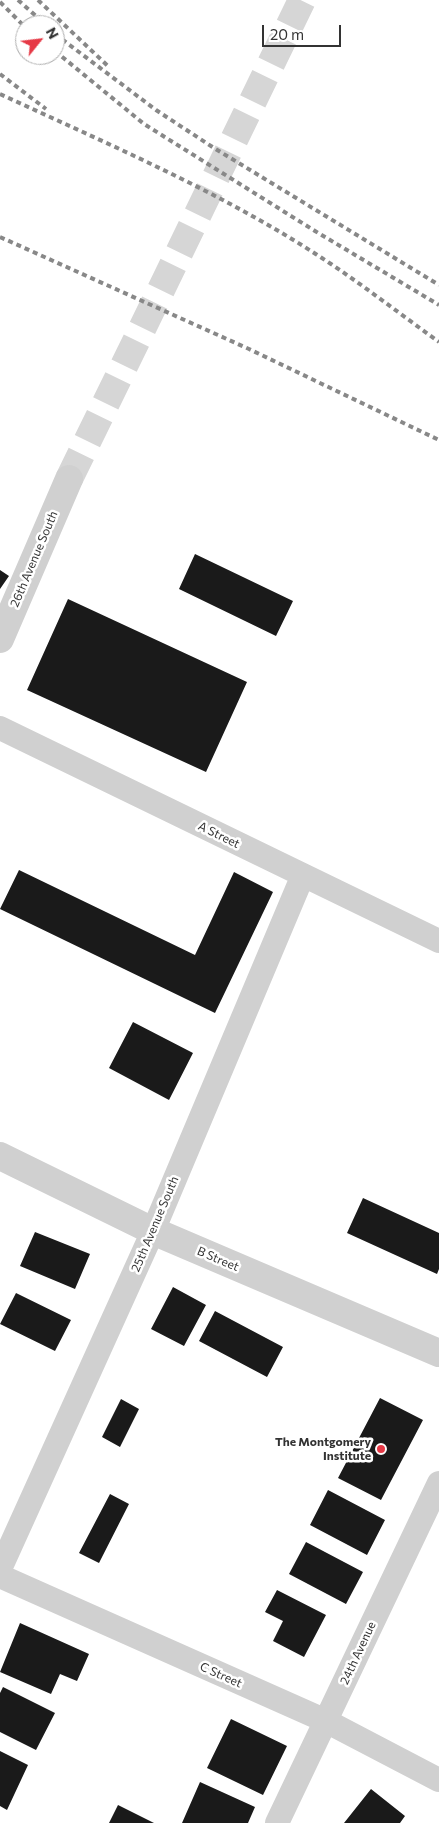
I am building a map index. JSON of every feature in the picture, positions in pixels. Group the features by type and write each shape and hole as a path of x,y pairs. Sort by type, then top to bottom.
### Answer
{"street":[{"name":"26th Avenue South","path":"0,639 69,479"},
{"name":"A Street","path":"0,728 439,941"},
{"name":"25th Avenue South","path":"0,1570 152,1231 303,875"},
{"name":"B Street","path":"0,1156 152,1231 439,1353"},
{"name":"24th Avenue","path":"278,1823 439,1484"},
{"name":"C Street","path":"0,1576 326,1722 439,1780"}],"building":[{"path":"195,554 293,601 276,636 179,589"},
{"path":"0,570 9,576 0,589"},
{"path":"68,599 247,682 206,772 27,690"},
{"path":"19,870 195,955 234,872 273,892 215,1013 0,909"},
{"path":"133,1022 193,1053 169,1100 109,1068"},
{"path":"363,1198 439,1233 439,1269 437,1274 347,1233"},
{"path":"35,1232 90,1254 75,1289 20,1266"},
{"path":"173,1287 206,1305 184,1346 151,1329"},
{"path":"16,1293 71,1320 55,1351 0,1324"},
{"path":"215,1311 283,1347 267,1377 199,1341"},
{"name":"The Montgomery Institute","path":"380,1398 423,1420 381,1500 338,1478"},
{"path":"121,1399 139,1409 120,1447 102,1437"},
{"path":"328,1490 385,1520 367,1555 310,1525"},
{"path":"110,1494 129,1504 99,1563 79,1553"},
{"path":"306,1542 363,1572 346,1604 289,1574"},
{"path":"277,1590 326,1615 304,1657 273,1641 283,1621 265,1612"},
{"path":"20,1623 89,1654 77,1681 60,1674 51,1694 0,1672"},
{"path":"3,1687 55,1713 36,1750 0,1732 0,1693"},
{"path":"231,1719 287,1746 263,1795 207,1768"},
{"path":"0,1751 28,1765 7,1810 0,1806"},
{"path":"200,1782 255,1807 248,1823 182,1823"},
{"path":"371,1789 405,1816 400,1823 344,1823"},
{"path":"118,1805 154,1823 109,1823"}],"tunnel":[{"path":"69,479 302,0"}],"railway":[{"path":"18,0 35,15"},
{"path":"38,0 110,68"},
{"path":"0,2 15,17"},
{"path":"65,42 156,110 214,148 439,285"},
{"path":"65,59 144,124 315,231 439,305"},
{"path":"0,74 46,109"},
{"path":"0,94 127,152 252,216 331,264 439,342"},
{"path":"0,237 249,349 439,440"}],"place":[{"name":"The Montgomery Institute","path":"381,1449"}]}
